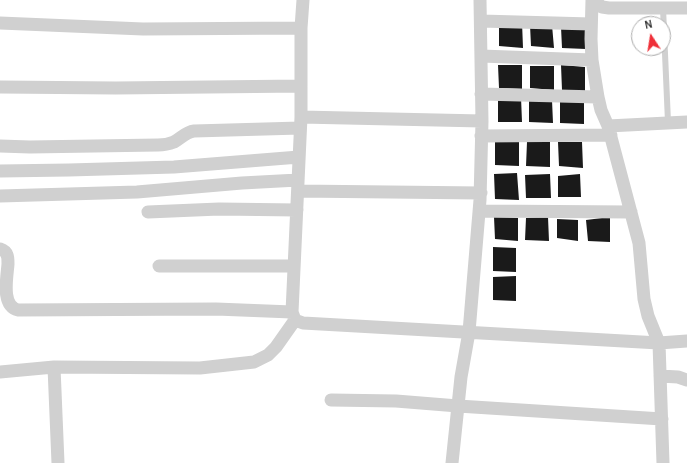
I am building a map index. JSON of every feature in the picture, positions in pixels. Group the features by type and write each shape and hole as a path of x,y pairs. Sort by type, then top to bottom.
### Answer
{"street":[{"path":"0,372 54,367 200,368 254,362 268,355 276,347 294,316 294,266 301,123 301,28 303,0"},
{"path":"452,463 460,377 469,332 480,211 482,120 480,0"},
{"path":"592,0 602,7 609,8 687,8"},
{"path":"592,0 592,60 598,97 609,131 639,243 644,299 648,316 659,343 663,463"},
{"path":"481,21 591,24"},
{"path":"0,23 143,28 301,28"},
{"path":"481,56 592,60"},
{"path":"0,87 116,88 301,86"},
{"path":"481,94 598,97"},
{"path":"0,146 158,145 173,142 194,131 301,123 482,120"},
{"path":"481,136 609,131 668,122 687,122"},
{"path":"0,171 174,167 299,157"},
{"path":"0,196 136,192 242,183 481,193"},
{"path":"148,212 219,209 297,210"},
{"path":"480,211 631,212"},
{"path":"0,249 7,254 8,260 6,294 8,303 13,309 18,310 216,309 294,316 304,323 659,343 687,341"},
{"path":"159,266 294,266"},
{"path":"54,367 58,463"},
{"path":"660,376 678,377 687,380"},
{"path":"331,400 396,401 662,419"}],"lane":[{"path":"663,8 668,122"}],"building":[{"path":"522,22 523,48 499,46 499,24"},
{"path":"530,25 552,25 554,48 531,46"},
{"path":"561,27 585,27 586,49 562,48"},
{"path":"498,65 522,65 522,89 499,88"},
{"path":"561,65 585,67 585,92 562,90"},
{"path":"530,66 554,66 554,90 530,88"},
{"path":"521,97 522,122 498,122 498,99"},
{"path":"529,100 552,100 553,123 529,122"},
{"path":"584,100 584,124 560,123 560,101"},
{"path":"495,140 519,141 519,166 495,165"},
{"path":"527,142 550,142 550,167 526,166"},
{"path":"558,142 582,142 583,168 559,166"},
{"path":"517,173 519,200 495,199 494,174"},
{"path":"550,174 551,198 526,198 525,175"},
{"path":"580,174 581,197 558,197 558,176"},
{"path":"494,217 518,218 518,241 495,239"},
{"path":"548,217 549,241 525,240 526,218"},
{"path":"610,217 610,242 588,241 586,220"},
{"path":"557,219 578,220 578,241 557,238"},
{"path":"493,247 516,248 516,272 493,271"},
{"path":"516,276 516,301 493,300 493,277"}]}
